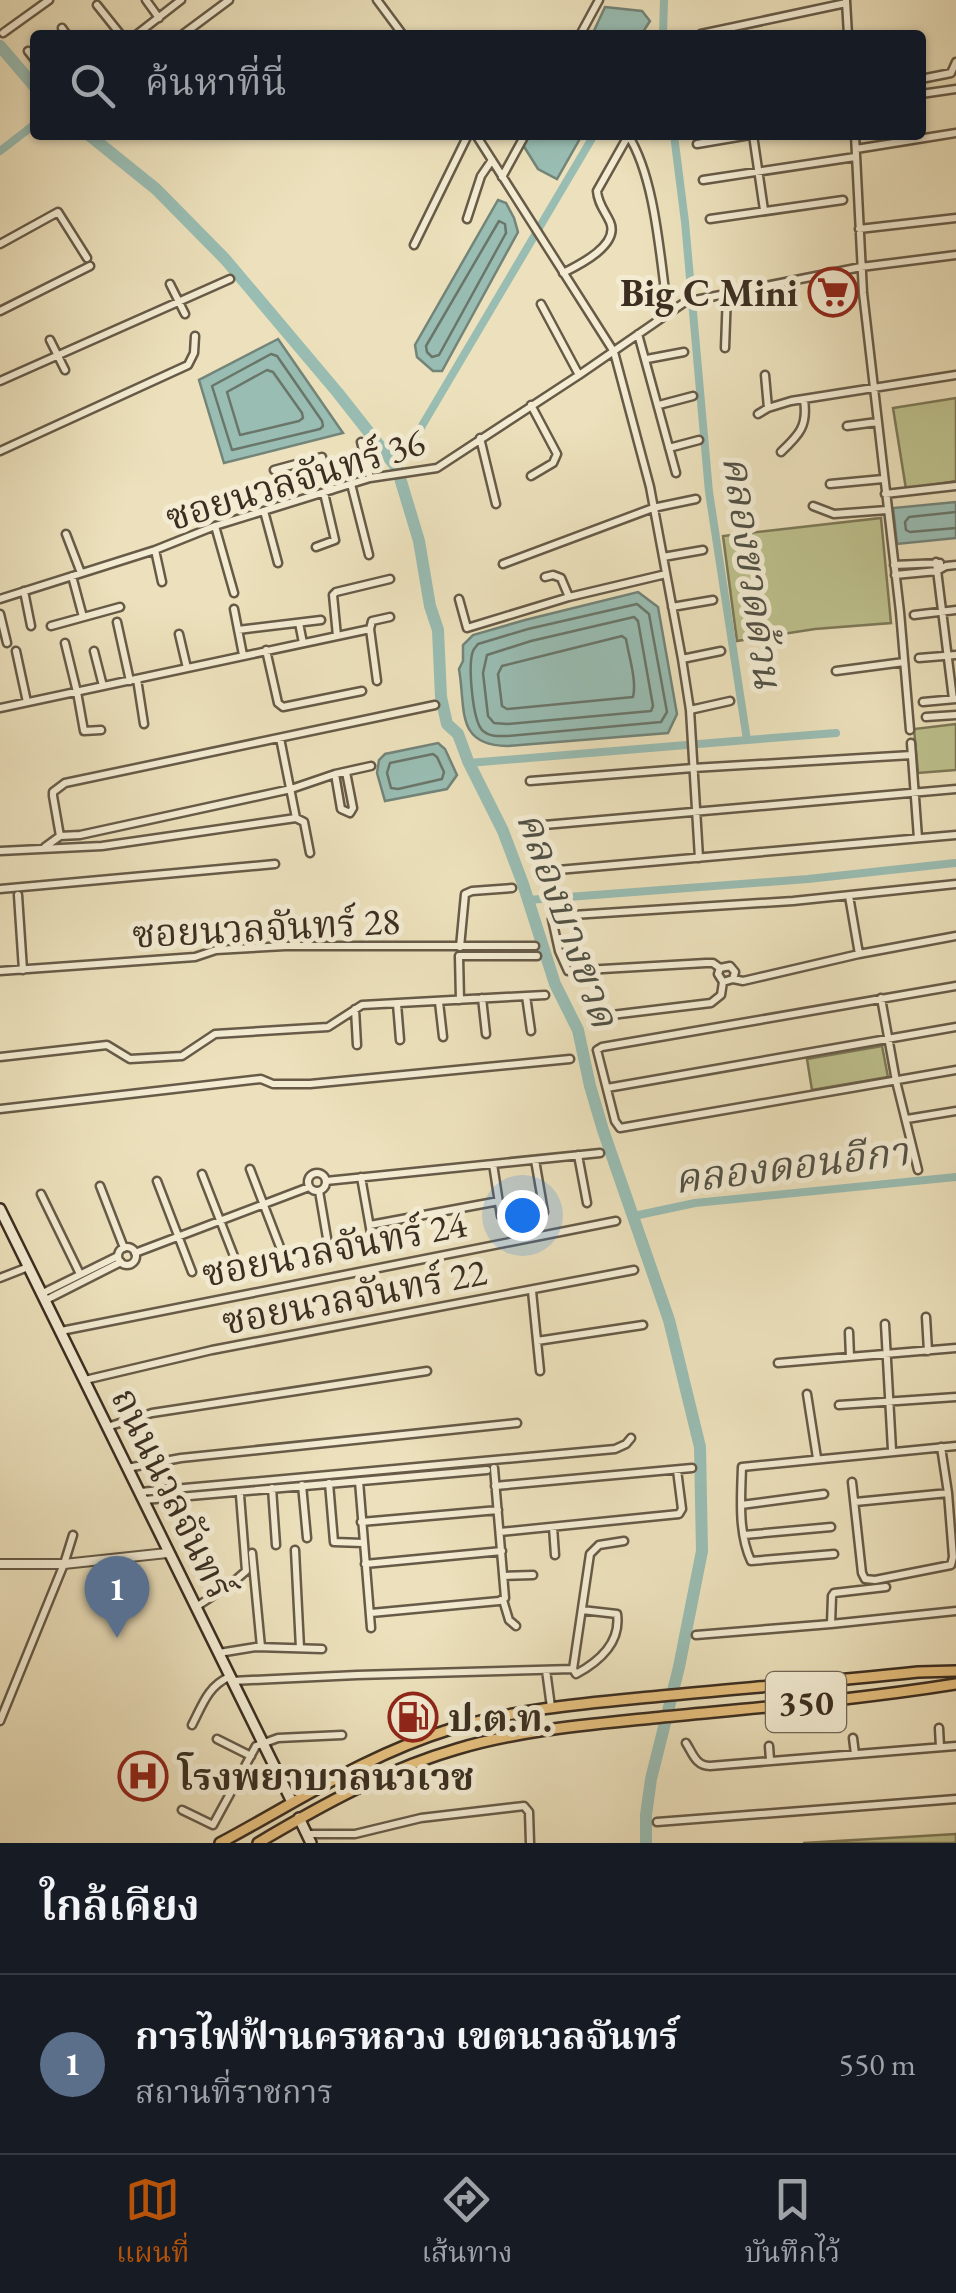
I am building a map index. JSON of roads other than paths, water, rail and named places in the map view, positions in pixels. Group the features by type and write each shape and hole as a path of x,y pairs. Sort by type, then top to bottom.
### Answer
{"main road":[{"name":"ถนนนวลจันทร์","path":"0,1209 292,1802"},
{"name":"350","path":"220,1843 338,1775 392,1750 488,1719 552,1707 956,1668"},
{"name":"350","path":"258,1843 345,1792 452,1750 544,1729 956,1685"},
{"path":"299,1818 308,1838"}],"street":[{"path":"3,33 49,0"},
{"path":"146,0 159,18"},
{"path":"143,30 181,0"},
{"path":"189,30 229,0"},
{"path":"377,0 399,30"},
{"path":"583,30 598,0"},
{"path":"719,30 846,1 848,30"},
{"path":"97,5 117,30"},
{"path":"926,78 951,73 956,62"},
{"path":"926,93 956,89"},
{"path":"926,139 956,133"},
{"path":"414,245 466,140"},
{"path":"479,140 614,352 650,487 682,659 690,710 699,858"},
{"path":"502,177 522,140"},
{"path":"563,273 601,250 612,232 597,192 625,140"},
{"path":"631,140 649,186 668,313"},
{"path":"696,144 721,140"},
{"path":"753,140 764,210"},
{"path":"855,140 872,389 896,576 910,730"},
{"path":"703,180 758,173 921,140"},
{"path":"467,219 481,176 492,160"},
{"path":"710,220 843,200"},
{"path":"0,244 58,212 88,262 0,311"},
{"path":"858,228 956,218"},
{"name":"ซอยนวลจันทร์ 36","path":"0,599 370,478 436,468 684,302 861,267 956,255"},
{"path":"0,382 230,279"},
{"path":"170,284 185,314"},
{"path":"724,348 727,293"},
{"path":"541,304 579,375"},
{"path":"638,334 676,473"},
{"path":"0,451 188,365 194,353 195,336"},
{"path":"50,340 65,370"},
{"path":"647,360 684,352"},
{"path":"765,375 768,408"},
{"path":"758,414 804,400 956,375"},
{"path":"658,405 693,396"},
{"path":"780,452 805,422 804,400"},
{"path":"531,405 557,454 554,463 531,476"},
{"path":"847,426 876,422"},
{"path":"480,438 496,504"},
{"path":"669,448 699,440"},
{"path":"361,442 370,478"},
{"path":"316,548 336,540 319,443"},
{"path":"274,470 322,456"},
{"path":"830,484 884,478"},
{"path":"351,484 369,554"},
{"path":"885,494 956,486"},
{"path":"503,564 653,508 696,500"},
{"path":"813,506 834,514 887,510"},
{"path":"264,511 278,563"},
{"path":"215,526 234,593"},
{"path":"66,534 82,617"},
{"path":"154,550 162,582"},
{"path":"663,557 703,550"},
{"path":"894,564 936,562 946,566"},
{"path":"923,702 954,699 952,656 936,562"},
{"path":"896,576 937,571 956,564"},
{"path":"459,599 467,628 666,574"},
{"path":"545,577 561,578 570,597"},
{"path":"337,636 336,592 390,579"},
{"path":"24,591 31,626"},
{"path":"672,607 712,600"},
{"path":"51,626 120,606"},
{"path":"234,609 244,655"},
{"path":"914,614 956,610"},
{"path":"0,614 7,643"},
{"path":"378,681 370,629 372,622 390,617"},
{"path":"238,630 321,620"},
{"path":"117,622 144,724"},
{"path":"299,622 303,643"},
{"path":"0,708 370,629"},
{"path":"179,634 188,668"},
{"path":"64,642 84,731 101,730"},
{"path":"266,650 282,707 362,691"},
{"path":"16,651 27,702"},
{"path":"94,651 103,686"},
{"path":"682,659 720,651"},
{"path":"918,658 952,656"},
{"path":"836,671 904,662"},
{"path":"690,710 730,701"},
{"path":"60,836 52,796 65,782 435,705"},
{"path":"926,717 956,715"},
{"path":"280,738 296,818"},
{"path":"911,743 918,838"},
{"path":"530,781 912,755"},
{"path":"45,847 60,836 80,835 291,788 372,766"},
{"path":"334,774 341,809 350,812 346,772"},
{"path":"544,824 956,789"},
{"path":"0,851 102,846 296,818 304,822 310,853"},
{"path":"146,820 153,839"},
{"path":"558,870 956,834"},
{"path":"0,889 275,864"},
{"path":"733,979 735,972 730,966 720,968 713,963 568,971 558,950 552,919 956,884"},
{"path":"460,947 465,894 512,888"},
{"path":"18,895 22,970"},
{"path":"849,896 858,954"},
{"path":"724,982 956,936"},
{"name":"ซอยนวลจันทร์ 28","path":"0,972 285,946 536,951 460,956 460,1000"},
{"path":"595,1017 711,1003 722,995 720,968"},
{"path":"956,986 599,1048 598,1054 620,1128 956,1070"},
{"path":"0,1057 107,1046 130,1059 182,1056 216,1034 328,1027 362,1004 545,995"},
{"path":"526,996 531,1031"},
{"path":"482,998 486,1034"},
{"path":"881,998 918,1170"},
{"path":"439,1002 443,1037"},
{"path":"397,1004 400,1040"},
{"path":"355,1008 357,1045"},
{"path":"607,1088 956,1026"},
{"path":"0,1109 261,1079 273,1084 310,1084 570,1059"},
{"path":"907,1119 956,1111"},
{"path":"326,1181 600,1152"},
{"path":"578,1155 587,1202"},
{"path":"535,1160 544,1212"},
{"path":"493,1164 502,1216"},
{"path":"250,1169 285,1260"},
{"path":"202,1174 239,1268"},
{"path":"308,1186 314,1174 320,1174 326,1181"},
{"path":"361,1177 372,1239"},
{"path":"157,1181 192,1272"},
{"path":"308,1186 319,1191 326,1181"},
{"path":"45,1296 120,1259 124,1248 100,1186"},
{"path":"135,1252 308,1186"},
{"path":"319,1191 328,1244"},
{"path":"41,1194 80,1274"},
{"path":"370,1225 499,1201"},
{"name":"ซอยนวลจันทร์ 24","path":"62,1331 616,1221"},
{"path":"124,1248 135,1252"},
{"path":"120,1259 131,1264 135,1252"},
{"path":"45,1296 80,1274 120,1259"},
{"path":"0,1278 30,1266"},
{"name":"ซอยนวลจันทร์ 22","path":"85,1380 212,1350 634,1270"},
{"path":"532,1290 540,1371"},
{"path":"926,1318 928,1351"},
{"path":"885,1324 892,1450"},
{"path":"538,1341 643,1326"},
{"path":"849,1332 850,1357"},
{"path":"778,1363 956,1348"},
{"path":"107,1427 152,1413 426,1371"},
{"path":"806,1394 818,1458"},
{"path":"840,1406 956,1397"},
{"path":"126,1468 181,1458 517,1423"},
{"path":"142,1496 615,1449 631,1438"},
{"path":"834,1554 754,1562 748,1556 744,1535 742,1467 956,1446"},
{"path":"852,1482 865,1579 952,1564 941,1447"},
{"path":"496,1486 692,1468"},
{"path":"142,1496 359,1481 408,1472 491,1469 506,1594 503,1600 509,1620 516,1626"},
{"path":"500,1532 679,1514 682,1510 677,1470"},
{"path":"359,1481 371,1628"},
{"path":"329,1482 334,1542 363,1542"},
{"path":"302,1485 307,1538"},
{"path":"272,1488 276,1544"},
{"path":"855,1502 948,1493"},
{"path":"741,1505 824,1494"},
{"path":"194,1607 246,1571 240,1495"},
{"path":"362,1522 498,1510"},
{"path":"553,1527 555,1555"},
{"path":"744,1535 830,1527"},
{"path":"0,1722 73,1536"},
{"path":"582,1610 617,1614 619,1619 606,1653 575,1674 573,1669 590,1554 599,1545 624,1541"},
{"path":"295,1550 300,1648"},
{"path":"365,1564 502,1551"},
{"path":"0,1564 64,1564 168,1553"},
{"path":"252,1554 260,1647"},
{"path":"504,1576 533,1575"},
{"path":"831,1624 834,1593 886,1587"},
{"path":"370,1613 503,1600"},
{"path":"696,1635 956,1611"},
{"path":"218,1654 239,1648 322,1648"},
{"path":"192,1725 215,1684 230,1679 573,1669"},
{"path":"546,1670 552,1707"},
{"path":"939,1728 940,1747"},
{"path":"182,1810 213,1825 256,1746 278,1738 342,1735"},
{"path":"853,1738 854,1754"},
{"path":"217,1739 251,1756"},
{"path":"686,1743 702,1766 956,1746"},
{"path":"769,1746 770,1760"},
{"path":"258,1784 274,1766"},
{"path":"196,1776 231,1794"},
{"path":"657,1822 956,1799"},
{"path":"308,1838 354,1834 421,1818 524,1806 529,1812 530,1843"},
{"path":"354,1834 358,1843"}],"water":[{"path":"605,7 642,11 650,21 644,30 594,30"},
{"path":"526,140 579,140 557,179 538,169 523,145"},
{"path":"498,200 506,203 518,232 442,371 433,371 417,357 415,345"},
{"path":"278,339 343,433 224,463 199,380"},
{"path":"956,502 956,538 897,544 893,508"},
{"path":"638,592 658,607 677,714 668,733 507,746 490,744 471,732 466,722 459,669 463,645 473,635"},
{"path":"438,743 457,775 447,789 385,801 377,773 379,760 385,754"}],"waterway":[{"name":"คลองขวดด้วน","path":"663,30 664,0"},
{"name":"คลองบางขวด","path":"0,46 30,81"},
{"path":"0,151 30,128"},
{"name":"คลองบางขวด","path":"95,140 156,189 225,259 397,468 419,541 438,630 441,697 447,724 458,734 503,831 555,984 578,1030 603,1130 669,1320 700,1447 702,1551 651,1779 646,1843"},
{"path":"397,468 591,140"},
{"name":"คลองขวดด้วน","path":"469,763 747,740 709,492 675,140"},
{"path":"747,740 836,733"},
{"path":"528,900 808,879 955,863"},
{"name":"คลองดอนอีกา","path":"634,1216 695,1203 956,1177"}],"place":[{"name":"Big C Mini","path":"833,292"},
{"name":"การไฟฟ้านครหลวง เขตนวลจันทร์","path":"117,1638"},
{"name":"ป.ต.ท.","path":"413,1717"},
{"name":"โรงพยาบาลนวเวช","path":"143,1776"}]}
